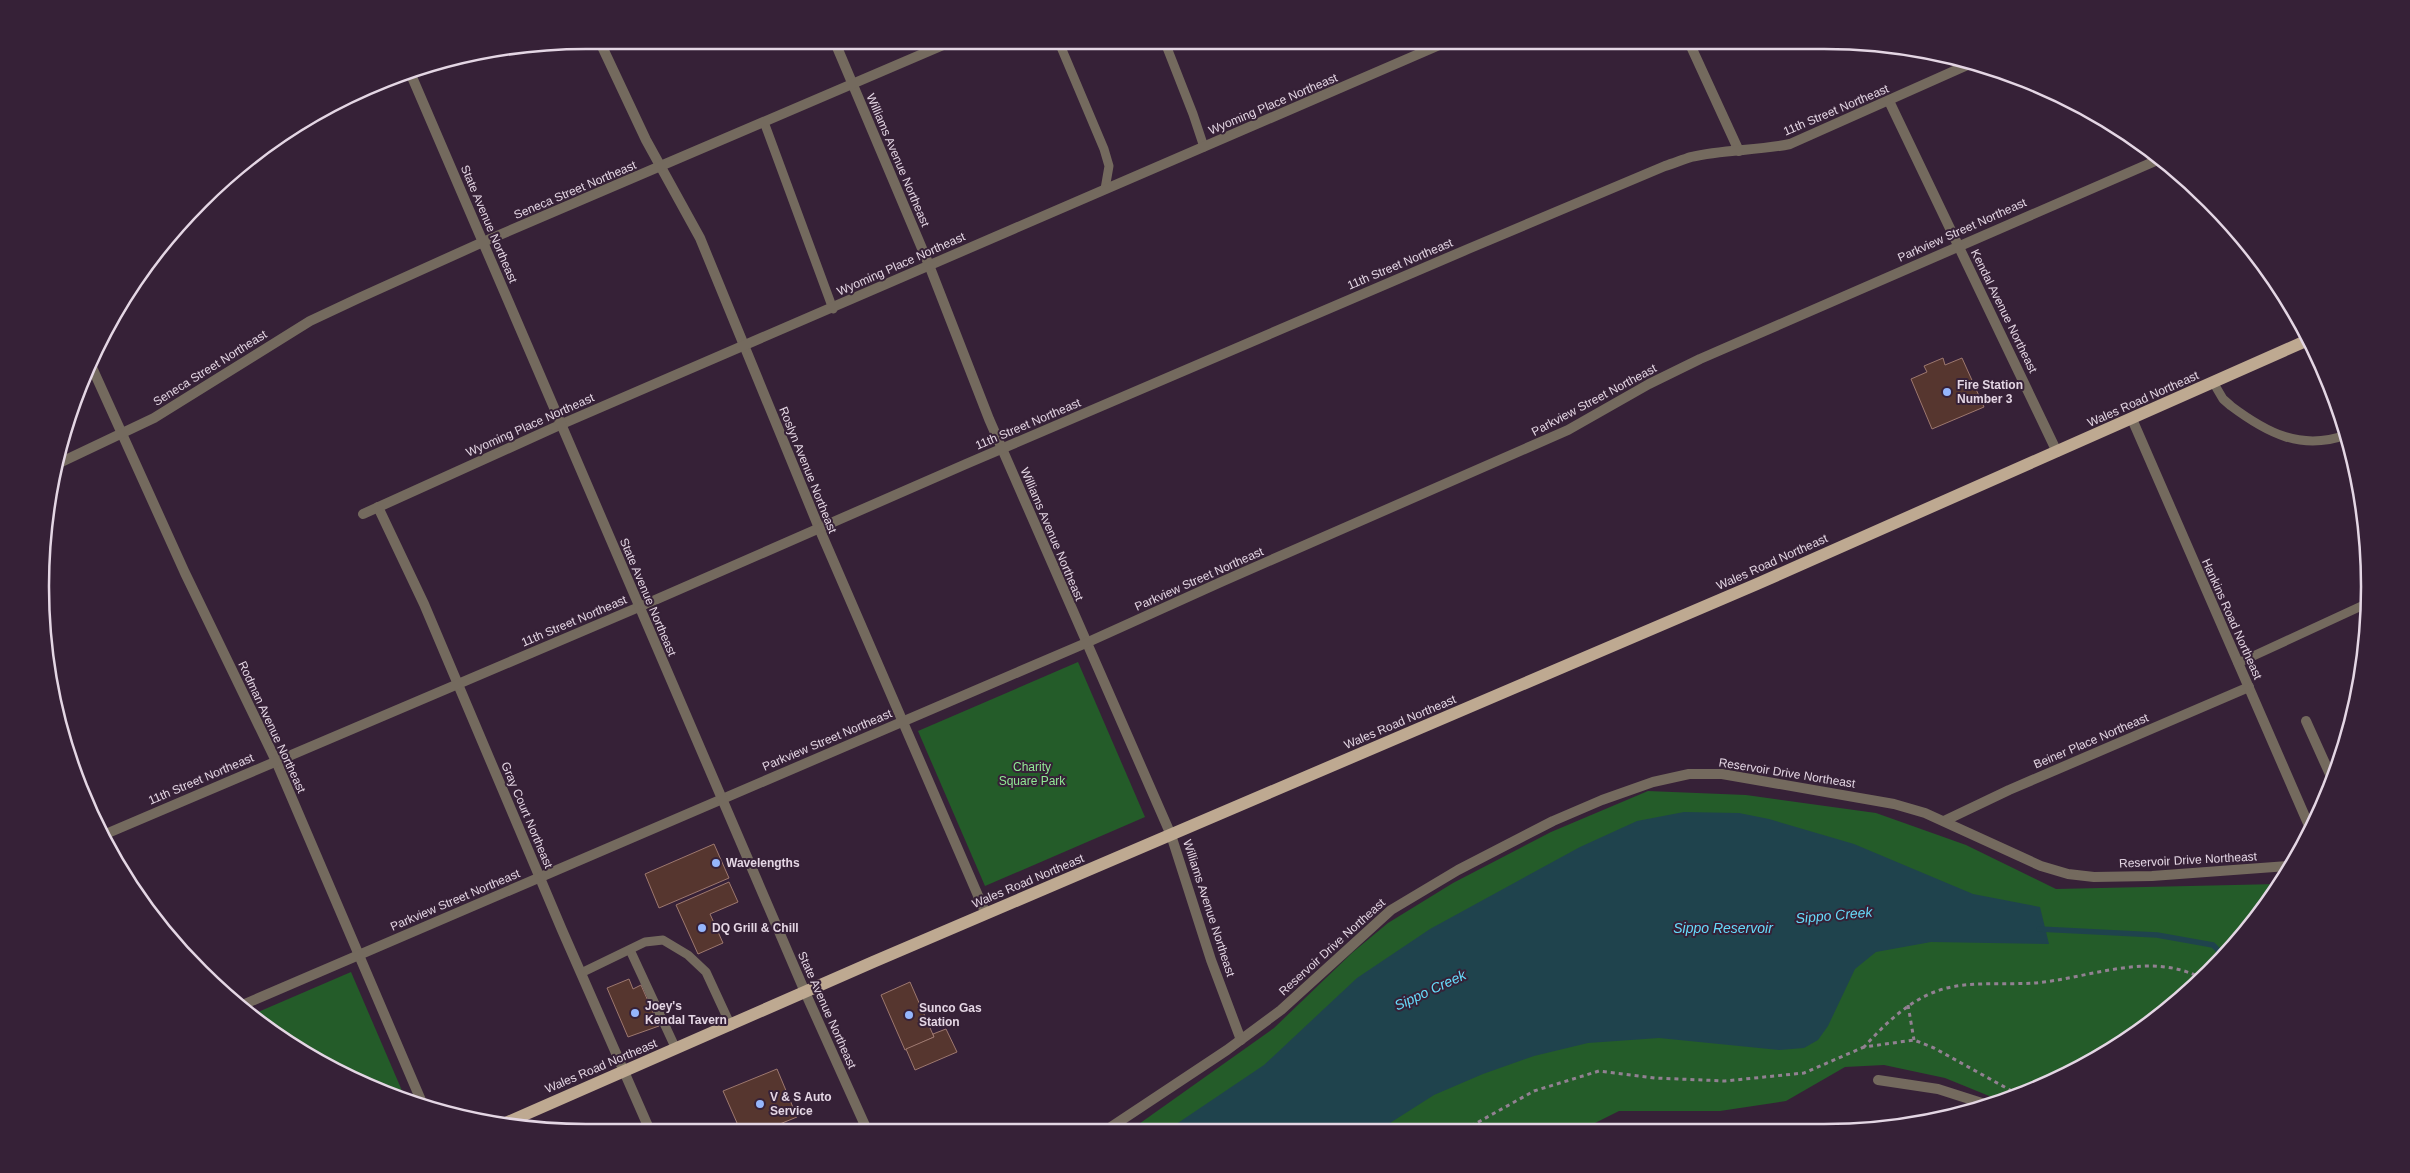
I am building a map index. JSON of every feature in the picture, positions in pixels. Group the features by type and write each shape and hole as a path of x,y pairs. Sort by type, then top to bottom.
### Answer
{"main road":[{"name":"Wales Road Northeast","path":"513,1120 1171,834 1757,584 2302,342"}],"street":[{"name":"Roslyn Avenue Northeast","path":"603,49 646,140 700,238 818,528 986,914"},
{"name":"Williams Avenue Northeast","path":"838,49 929,265 1002,449 1171,834 1211,960 1241,1040"},
{"name":"Seneca Street Northeast","path":"64,461 154,418 310,321 483,242 853,84 930,49"},
{"name":"Wyoming Place Northeast","path":"363,514 562,424 1430,49"},
{"path":"1692,49 1739,151"},
{"name":"11th Street Northeast","path":"109,833 1665,166 1692,157 1765,150 1790,144 1963,67"},
{"name":"State Avenue Northeast","path":"411,78 805,992 864,1124"},
{"name":"Kendal Avenue Northeast","path":"1889,101 2057,452"},
{"name":"Parkview Street Northeast","path":"247,1003 1086,643 1568,430 1649,384 1700,359 2153,162"},
{"name":"Rodman Avenue Northeast","path":"94,372 184,573 276,761 420,1098"},
{"name":"Hankins Road Northeast","path":"2132,419 2307,821"},
{"name":"Gray Court Northeast","path":"378,507 424,604 647,1124"},
{"name":"Beiner Place Northeast","path":"1944,820 2248,687"},
{"path":"2306,721 2328,771"},
{"name":"Reservoir Drive Northeast","path":"1115,1124 1241,1040 1281,1010 1391,910 1458,870 1553,821 1602,800 1653,782 1689,774 1722,774 1894,804 1944,820 2041,866 2068,874 2094,877 2152,876 2282,866"},
{"path":"1878,1080 1938,1089 1977,1102"}],"lane":[{"path":"1062,49 1110,166 1105,189"},
{"path":"1168,49 1194,114 1204,147"},
{"path":"764,122 832,309"},
{"path":"2213,382 2223,399 2231,406 2284,436 2298,441 2313,442 2340,436"},
{"path":"2238,663 2360,606"},
{"path":"581,973 645,942 663,940 688,955 706,972 730,1026"},
{"path":"630,950 676,1049"}],"path":[{"path":"1864,1047 1908,1005 1943,989 1981,985 2036,983 2133,967 2163,967 2195,976"},
{"path":"1908,1005 1914,1040"},
{"path":"1475,1124 1534,1091 1600,1071 1656,1078 1725,1081 1804,1073 1864,1047 1914,1040 1934,1048 2010,1090"}],"green space":[{"name":"Charity Square Park","path":"1078,662 1145,817 985,886 918,731"},
{"path":"1648,791 1746,795 1876,813 1966,845 2056,889 2272,884 2228,941 2204,967 2151,1013 2122,1034 2061,1069 1992,1097 1945,1078 1884,1065 1845,1067 1786,1101 1720,1111 1619,1111 1593,1124 1139,1124 1274,1028 1353,952 1388,923 1453,883 1551,832"},
{"path":"351,972 402,1091 349,1069 318,1052 288,1034 258,1012"}],"water":[{"name":"Sippo Reservoir","path":"1684,812 1739,813 1769,819 1854,844 1973,894 2040,907 2049,944 1931,942 1876,952 1855,969 1828,1026 1818,1040 1804,1048 1779,1050 1659,1038 1588,1043 1534,1056 1483,1074 1434,1095 1388,1124 1176,1124 1264,1065 1357,978 1430,929 1580,847 1637,821"}],"building":[{"path":"1943,358 1945,365 1962,358 1984,407 1932,429 1911,379 1927,372 1924,366"},
{"path":"714,844 729,878 659,908 645,874"},
{"name":"DQ Grill & Chill","path":"729,882 738,902 710,914 723,943 698,954 676,905"},
{"name":"Joey's Kendal Tavern","path":"629,979 633,989 641,985 659,1026 628,1037 607,988"},
{"path":"910,982 934,1037 905,1050 881,995"},
{"path":"946,1029 957,1052 915,1070 906,1049 934,1037 933,1034"},
{"name":"V & S Auto Service","path":"777,1069 797,1117 780,1124 737,1124 723,1091"}],"waterway":[{"name":"Sippo Creek","path":"2039,929 2157,935 2213,945 2219,951"}],"place":[{"name":"Fire Station Number 3","path":"1947,392"},
{"name":"Wavelengths","path":"716,863"},
{"name":"DQ Grill & Chill","path":"702,928"},
{"name":"Joey's Kendal Tavern","path":"635,1013"},
{"name":"Sunco Gas Station","path":"909,1015"},
{"name":"V & S Auto Service","path":"760,1104"}]}
